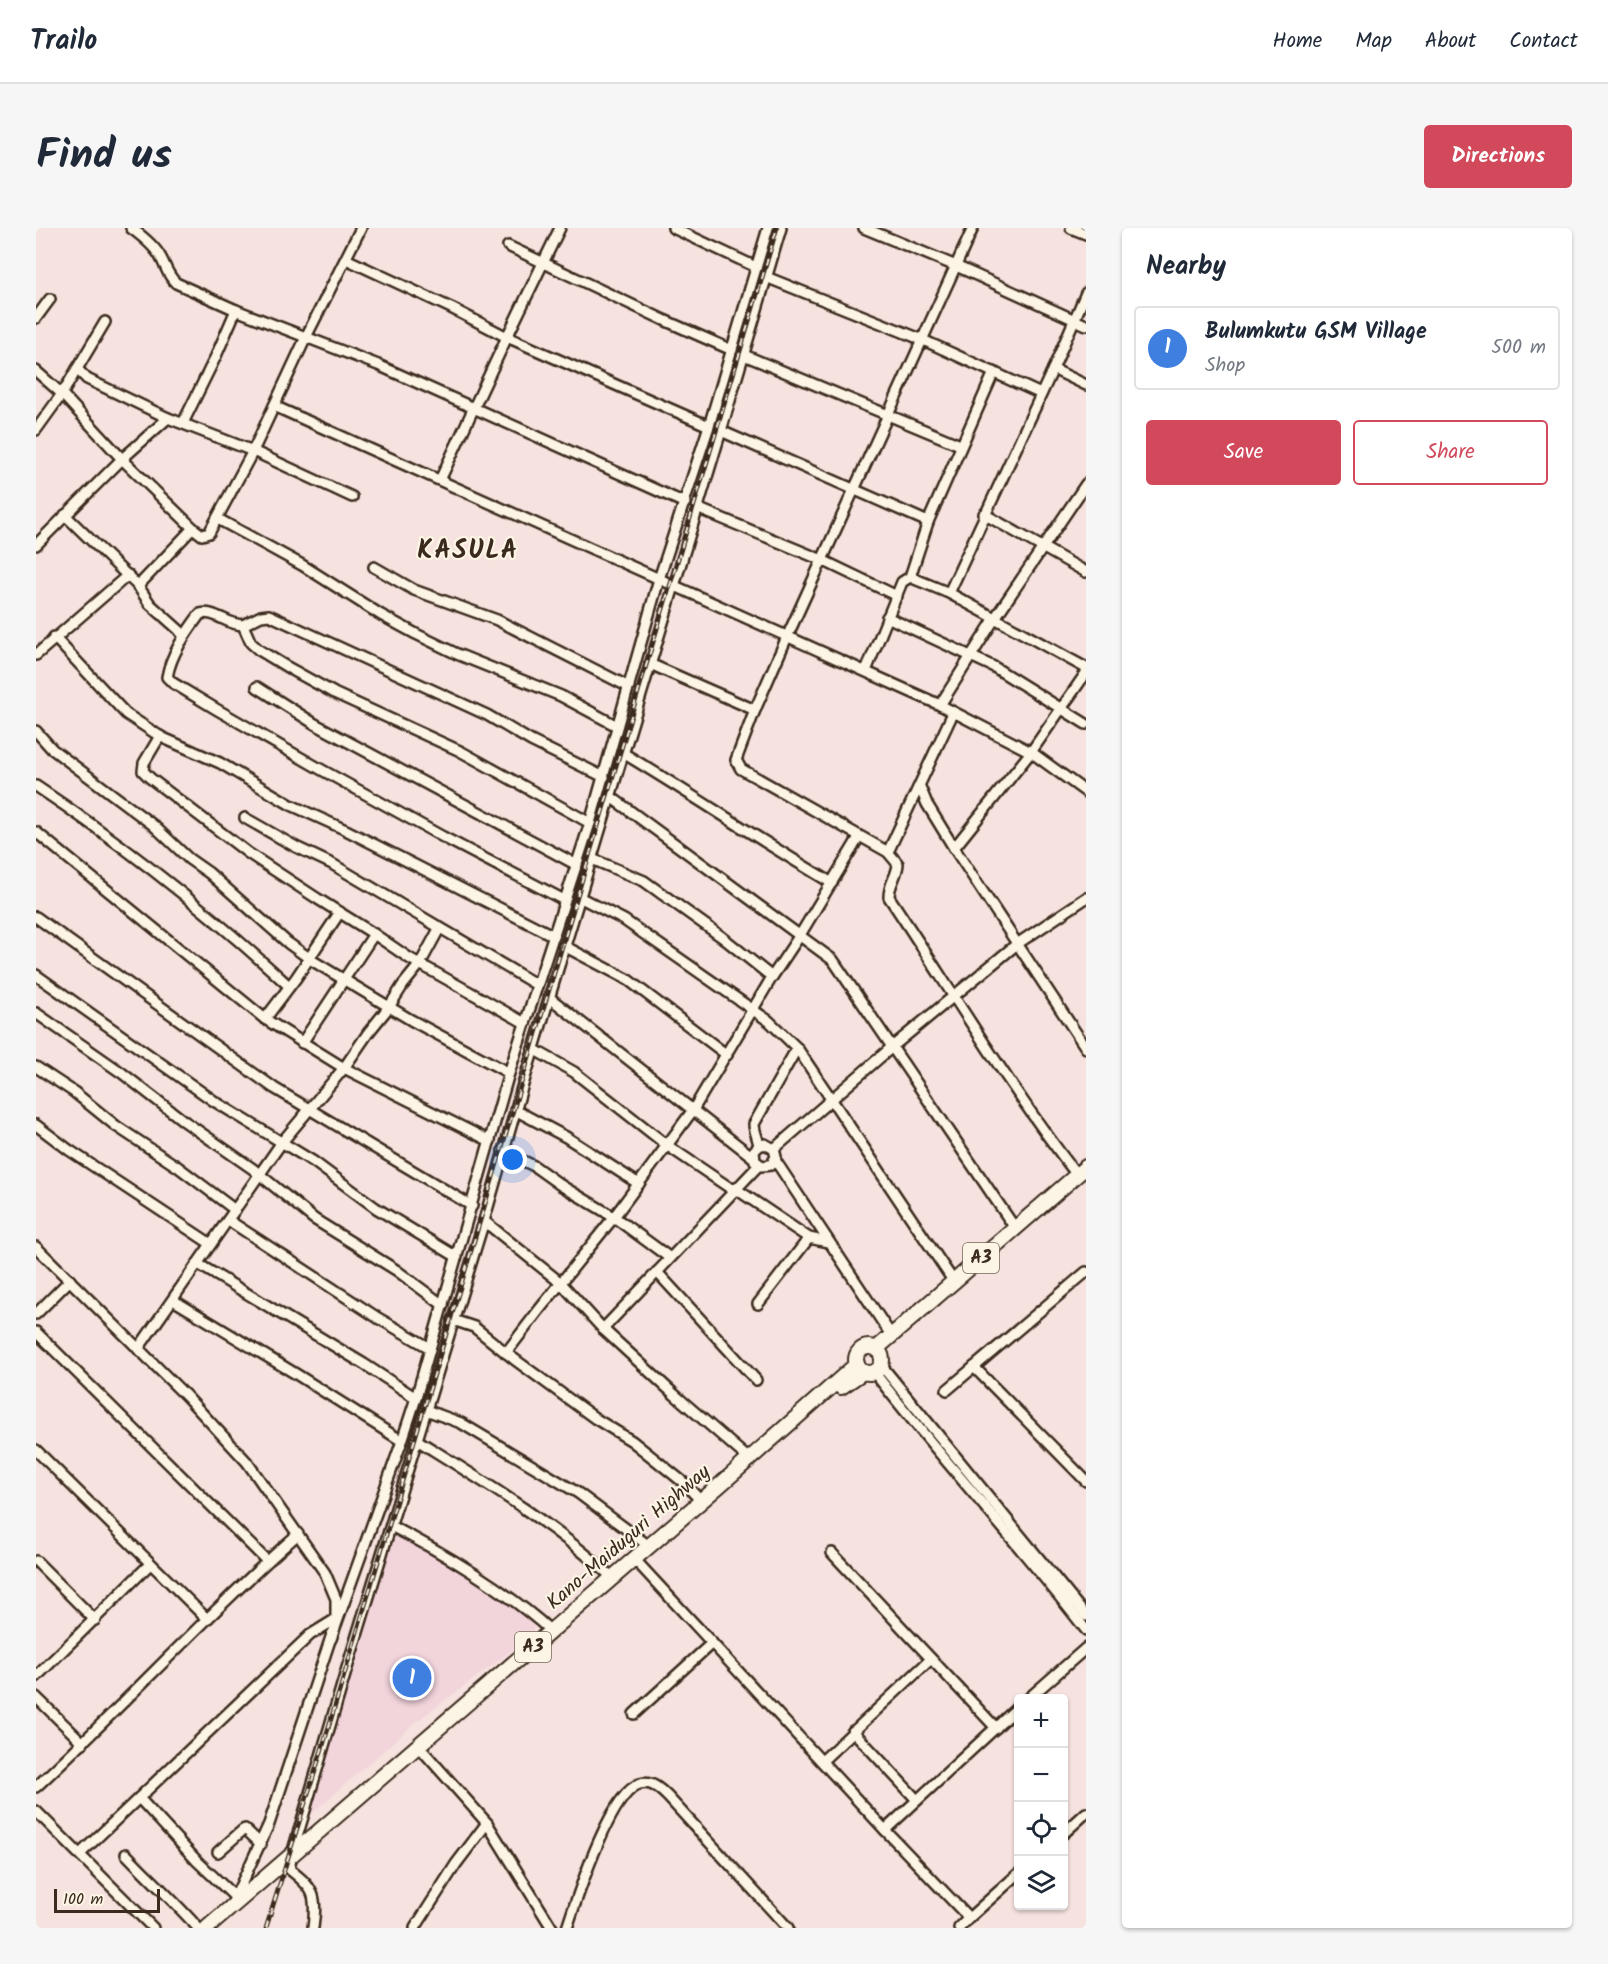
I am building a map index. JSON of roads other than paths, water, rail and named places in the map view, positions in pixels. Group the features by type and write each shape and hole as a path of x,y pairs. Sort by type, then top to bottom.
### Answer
{"highway":[{"name":"Kano-Maiduguri Highway","path":"220,1928 722,1487 872,1363 891,1335 1083,1172"},
{"name":"Kano-Maiduguri Highway","path":"207,1928 232,1904 701,1501 722,1487 749,1459 872,1363 1083,1172"}],"street":[{"path":"131,228 143,236 160,256 170,278 176,282 236,310 307,335 685,503"},
{"path":"36,371 62,394 122,459 193,528 202,534 209,533 253,451 307,335 361,228"},
{"path":"440,480 560,228"},
{"path":"673,228 756,267"},
{"path":"139,1798 197,1861 232,1904 261,1844 282,1787 416,1398 509,1073 590,824 659,579 709,426 768,228"},
{"path":"313,1928 316,1904 313,1890 289,1869 292,1854 781,228"},
{"path":"864,228 956,266 1086,325"},
{"path":"973,228 787,637 736,760 741,769 888,852 898,864 898,871 889,887 889,897 1049,1139 1083,1172"},
{"path":"1071,228 1086,234"},
{"path":"508,246 732,350"},
{"path":"346,260 451,308 507,337 709,426"},
{"path":"766,277 923,340 1041,394"},
{"path":"949,592 1086,293"},
{"path":"36,318 50,299"},
{"path":"183,423 236,310"},
{"path":"36,429 62,394 105,322"},
{"path":"744,355 960,445"},
{"path":"77,369 87,379 168,418 253,451 352,497"},
{"path":"1053,369 1086,385"},
{"path":"866,671 902,582 910,577 928,522 994,372"},
{"path":"274,406 940,705 1031,752 1086,792"},
{"path":"36,545 122,459 168,418"},
{"path":"721,431 928,522"},
{"path":"940,705 995,618 1084,490"},
{"path":"697,508 822,560 897,596"},
{"path":"984,514 1086,573"},
{"path":"65,515 128,575 150,604 184,636"},
{"path":"218,519 302,565 381,615 416,634 457,654 561,696 617,726"},
{"path":"138,586 193,528"},
{"path":"374,567 414,590 497,620 629,687"},
{"path":"36,655 128,575"},
{"path":"910,577 949,592 1086,668"},
{"path":"564,900 443,837 173,683 167,677 169,667 184,636 200,614 208,612 243,625 265,614 487,715 531,741 604,777"},
{"path":"887,617 972,655 1086,724"},
{"path":"243,625 251,643 286,667 334,693 460,752 590,824"},
{"path":"54,637 126,714 160,736 220,763 291,805 346,830 552,935"},
{"path":"650,664 755,710"},
{"path":"954,848 1031,752 1086,673"},
{"path":"257,687 315,724 577,865"},
{"path":"888,852 953,713"},
{"path":"36,731 52,749 153,825 189,859 209,873 288,943 343,980 509,1073"},
{"path":"160,736 144,763 143,771 150,778 249,853 420,964 525,1023"},
{"path":"623,753 832,883"},
{"path":"36,786 154,870 226,928 289,986"},
{"path":"920,787 927,804 954,848 1086,1048"},
{"path":"611,797 833,960 1015,1228"},
{"path":"245,818 332,864 537,985"},
{"path":"36,832 265,1019 344,1068 490,1141"},
{"path":"506,1353 614,1217 693,1110 859,837"},
{"path":"592,859 644,881 722,937 772,977"},
{"path":"581,898 624,920 769,1021 796,1048 954,1282"},
{"path":"774,1149 892,1047 1017,944 1086,899"},
{"path":"265,1019 340,912"},
{"path":"36,917 274,1088 472,1206"},
{"path":"138,1349 282,1142 344,1068 389,1007 402,985 420,964 440,928"},
{"path":"302,1043 374,934"},
{"path":"564,946 627,979 726,1055"},
{"path":"36,975 214,1101 282,1142 376,1208 457,1257"},
{"path":"550,999 756,1161 768,1166 775,1160 776,1154 774,1149 768,1145 759,1146 754,1151 756,1161 736,1189 603,1329"},
{"path":"36,1013 260,1175 314,1219 396,1270 443,1305"},
{"path":"759,1146 754,1124 796,1048"},
{"path":"533,1049 574,1072 668,1146 730,1188 736,1189 809,1238 828,1242"},
{"path":"36,1067 74,1092 116,1126 178,1167 235,1210"},
{"path":"515,1110 566,1137 639,1184"},
{"path":"36,1125 69,1150 212,1244"},
{"path":"503,1151 534,1166 562,1186 614,1217 670,1258"},
{"path":"775,1160 891,1335"},
{"path":"228,1220 378,1318 430,1348"},
{"path":"484,1221 561,1283 603,1329 749,1459"},
{"path":"758,1304 809,1238"},
{"path":"36,1247 186,1396 247,1462 325,1573 336,1599 336,1619 331,1640"},
{"path":"198,1264 416,1398"},
{"path":"657,1272 756,1380"},
{"path":"947,1390 1086,1272"},
{"path":"36,1314 70,1280"},
{"path":"173,1300 287,1368 402,1441"},
{"path":"453,1320 474,1327 596,1419 632,1441 683,1482 701,1501"},
{"path":"36,1332 267,1561"},
{"path":"872,1363 1086,1616"},
{"path":"872,1363 976,1497 1037,1567 1086,1630"},
{"path":"974,1367 1084,1474"},
{"path":"426,1410 461,1422 579,1493 649,1546"},
{"path":"417,1440 525,1510 584,1552 613,1578"},
{"path":"36,1450 207,1619"},
{"path":"391,1526 513,1599 551,1631"},
{"path":"36,1787 267,1561 298,1534"},
{"path":"832,1553 996,1728"},
{"path":"36,1561 95,1620"},
{"path":"638,1563 969,1918"},
{"path":"36,1677 150,1564"},
{"path":"80,1854 310,1635 336,1619"},
{"path":"634,1714 712,1643"},
{"path":"1034,1694 1086,1648"},
{"path":"822,1761 931,1659"},
{"path":"36,1697 83,1743"},
{"path":"885,1830 1014,1711"},
{"path":"853,1731 917,1800"},
{"path":"423,1751 487,1822 552,1928"},
{"path":"567,1928 595,1850 619,1802 630,1789 638,1784 648,1783 656,1786 668,1797 783,1926"},
{"path":"36,1811 153,1928"},
{"path":"1068,1829 1086,1813"},
{"path":"415,1928 456,1864 487,1822"},
{"path":"218,1852 245,1829 261,1844"},
{"path":"126,1854 198,1928"},
{"path":"959,1928 1014,1878"}],"railway":[{"path":"266,1928 323,1746 777,228"}],"place":[{"name":"Bulumkutu GSM Village","path":"412,1678"}],"district":[{"name":"KASULA","path":"468,551"}]}
